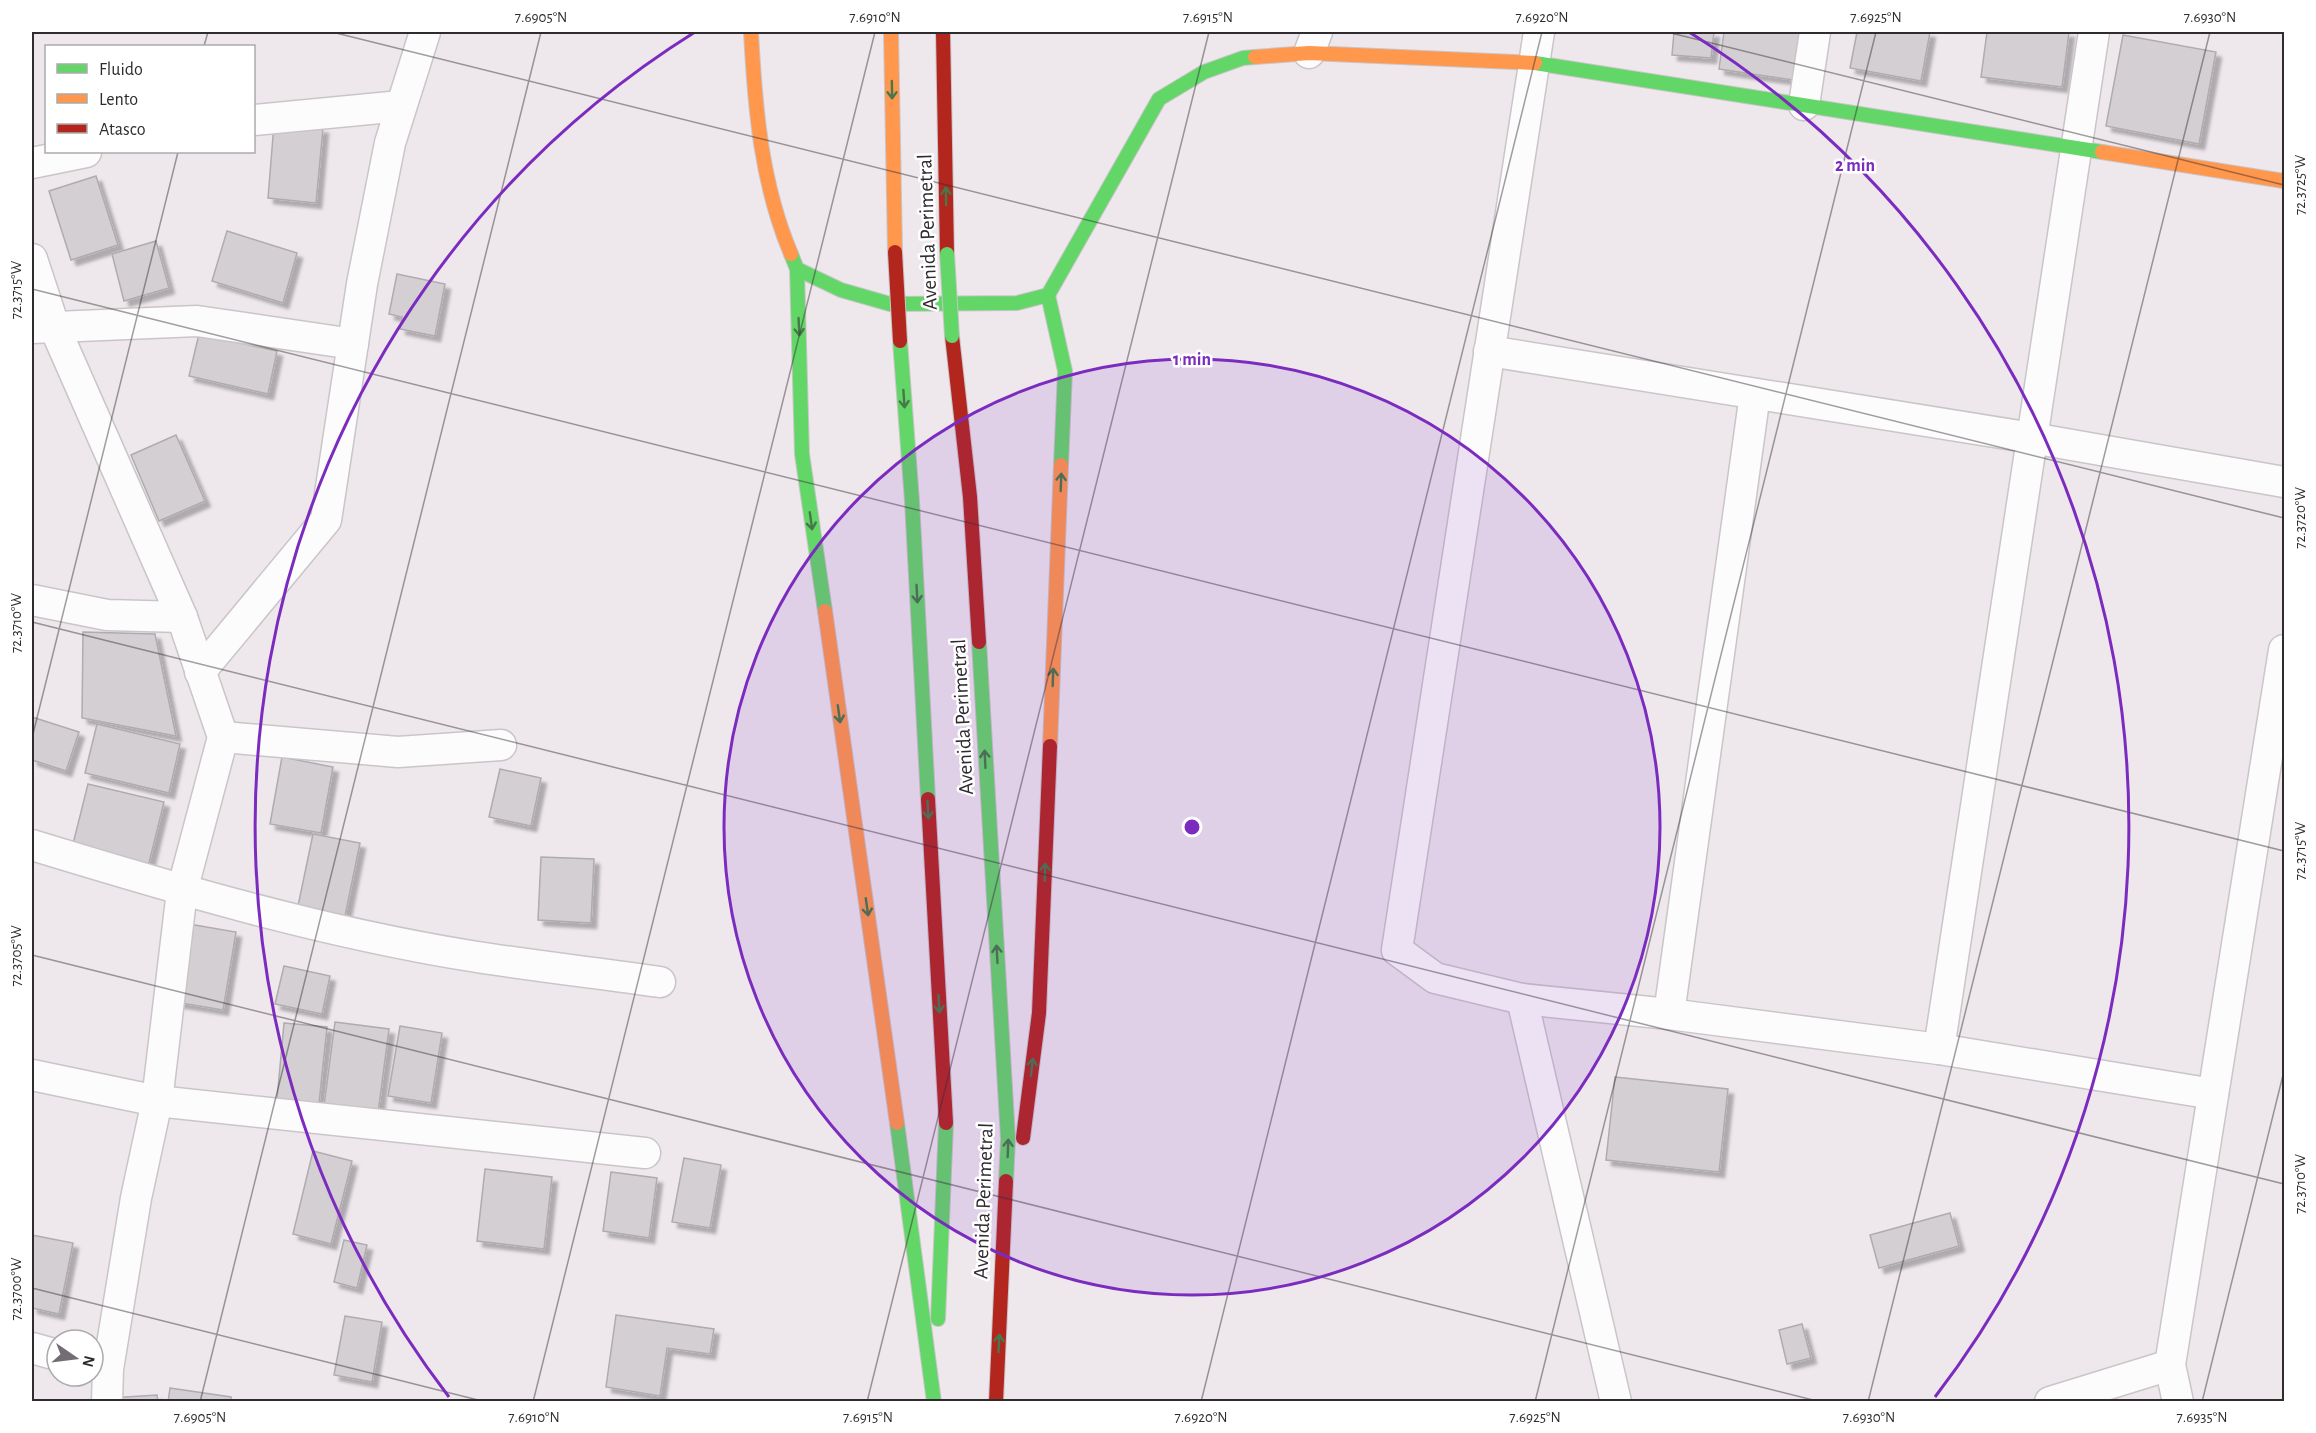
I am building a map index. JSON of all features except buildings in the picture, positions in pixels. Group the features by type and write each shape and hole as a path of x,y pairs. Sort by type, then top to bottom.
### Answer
{"main road":[{"path":"751,32 755,114 770,194 775,217 797,268 802,454 882,1008 934,1401"},
{"name":"Avenida Perimetral","path":"891,32 895,252 912,501 946,1140 934,1401"},
{"name":"Avenida Perimetral","path":"943,32 947,254 952,336 970,497 1008,1139 996,1401"},
{"path":"1000,1312 1039,1013 1065,371 1048,295 1159,99 1204,72 1243,58 1313,42 1534,63 2284,181"},
{"path":"797,268 841,290 890,304 1017,303 1048,295"}],"street":[{"path":"200,672 326,520 352,344 390,143 425,32"},
{"path":"1539,32 1397,950 1435,978 1522,999 1669,1014 1939,1049 2213,1094"},
{"path":"1804,105 1815,32"},
{"path":"1939,1049 2094,32"},
{"path":"255,120 401,106"},
{"path":"32,163 81,153"},
{"path":"32,259 43,327 182,617 223,737 182,891 157,1101 105,1348"},
{"path":"43,327 197,321 352,344"},
{"path":"1490,351 2032,438 2284,482"},
{"path":"1669,1014 1755,393"},
{"path":"32,600 107,615 182,617"},
{"path":"2178,1401 2170,1365 2284,650"},
{"path":"223,737 398,752 501,745"},
{"path":"32,845 182,891 345,930 470,955 660,982"},
{"path":"1522,999 1616,1401"},
{"path":"32,1075 157,1101 645,1154"},
{"path":"2050,1401 2170,1365"}],"traffic: fast":[{"path":"791,254 797,269 841,290 890,304 1017,303 1048,295 1159,99 1204,72 1243,58 1255,57"},
{"path":"1535,63 2102,152"},
{"path":"947,254 952,336"},
{"path":"797,269 802,454 825,611"},
{"path":"1048,295 1065,371 1061,465"},
{"path":"900,341 912,501 928,799"},
{"path":"979,642 1008,1139 1006,1181"},
{"path":"897,1123 934,1402"},
{"path":"938,1319 946,1123"}],"traffic: slow":[{"path":"751,32 755,89 766,173 791,254"},
{"path":"891,32 895,252"},
{"path":"1255,57 1309,53 1535,63"},
{"path":"2102,152 2284,181"},
{"path":"1050,746 1061,465"},
{"path":"825,611 897,1123"}],"traffic: jam":[{"path":"943,32 947,254"},
{"path":"895,252 900,341"},
{"path":"952,336 970,497 979,642"},
{"path":"1023,1138 1039,1013 1050,746"},
{"path":"928,799 946,1123"},
{"path":"996,1402 1006,1181"}]}
